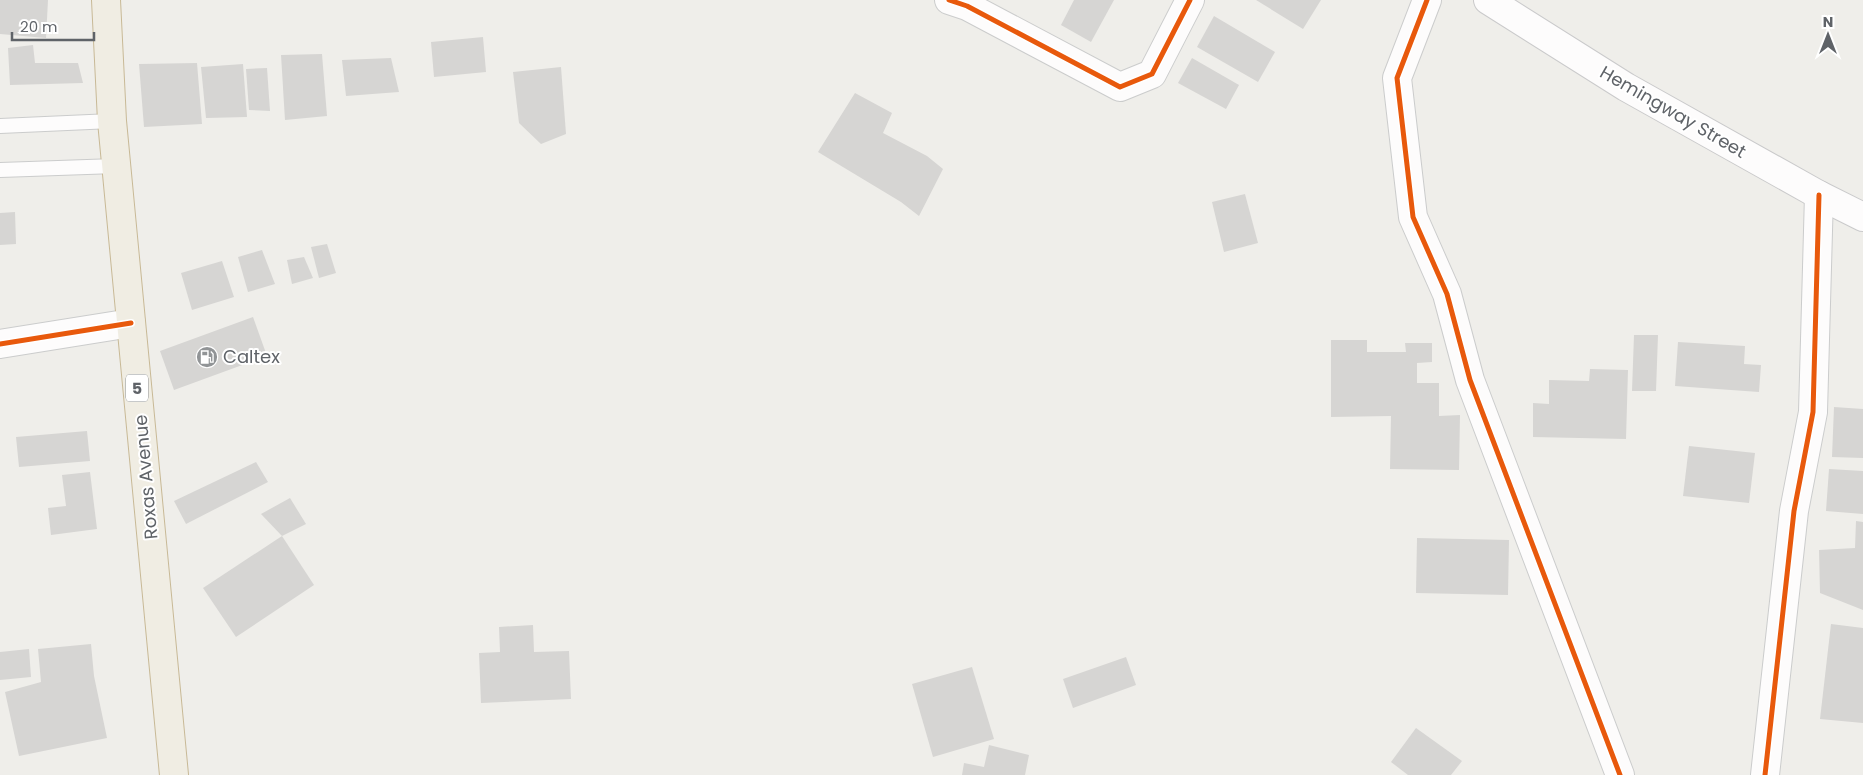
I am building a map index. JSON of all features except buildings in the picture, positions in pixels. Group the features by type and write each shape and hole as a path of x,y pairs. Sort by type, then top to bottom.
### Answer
{"highway":[{"name":"Roxas Avenue","path":"106,0 112,121 174,775"}],"street":[{"path":"949,0 968,6 1120,87 1152,74 1190,0"},
{"path":"1427,0 1397,78 1413,216 1447,294 1470,380 1620,775"},
{"name":"Hemingway Street","path":"1488,0 1626,87 1819,195 1863,217"},
{"path":"1765,775 1794,511 1813,412 1819,195"},
{"path":"0,344 131,323"}],"lane":[{"path":"0,126 112,121"},
{"path":"0,170 116,166"}],"cycle path":[{"path":"949,0 967,6 1120,87 1152,74 1190,0"},
{"path":"1427,0 1397,78 1413,217 1447,294 1470,380 1620,775"},
{"path":"1765,775 1794,511 1813,412 1819,195"},
{"path":"0,344 131,323"}],"place":[{"name":"Caltex","path":"207,357"}]}
